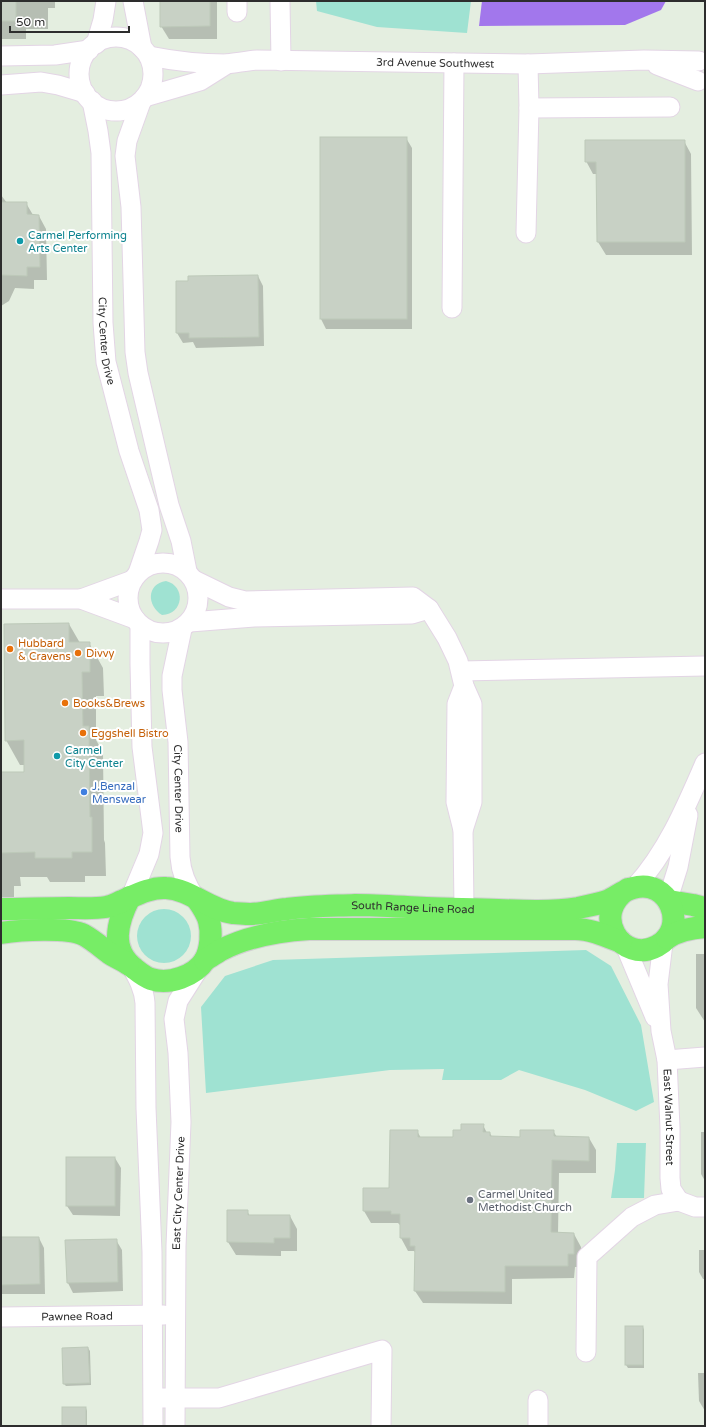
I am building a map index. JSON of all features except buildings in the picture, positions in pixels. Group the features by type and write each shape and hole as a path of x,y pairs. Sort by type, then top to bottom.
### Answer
{"main road":[{"path":"665,940 671,931 674,916 668,900 664,895 653,888 647,887 632,888 617,898 611,910 611,924 613,930 623,943 631,948 644,950 651,949 665,940 676,932 705,927"},
{"path":"1,909 105,907 154,889 167,888 178,890 196,899 207,915 211,931 210,947 202,964 185,976 164,981 150,979 110,954 83,934 59,930 1,933"},
{"name":"South Range Line Road","path":"196,899 225,911 249,914 280,909 358,905 524,911 567,909 606,901 632,888"},
{"path":"129,965 120,950 118,935 120,920 130,897"},
{"path":"668,900 705,908"},
{"name":"South Range Line Road","path":"202,964 234,945 258,936 282,931 309,929 584,929 623,943"}],"street":[{"path":"93,47 103,20 106,1"},
{"path":"133,1 145,52 152,66 153,77 151,86 143,99 127,142 125,156 131,207 135,352 138,373 169,506 191,576 198,591 199,603 195,614 186,626"},
{"path":"280,1 281,61"},
{"path":"88,97 81,84 81,63 86,54 93,47 102,40 112,37 123,38 134,42 145,52"},
{"path":"1,56 55,55 93,47"},
{"name":"3rd Avenue Southwest","path":"145,52 186,62 227,64 257,60 528,64 702,58"},
{"path":"702,58 697,76 702,88"},
{"name":"3rd Avenue Southwest","path":"644,60 702,88"},
{"path":"452,308 454,63"},
{"name":"3rd Avenue Southwest","path":"143,99 200,81 227,64"},
{"path":"526,233 529,108 528,64"},
{"path":"1,85 41,82 88,97 101,107 111,110 122,110 132,107 143,99"},
{"name":"City Center Drive","path":"88,97 98,131 101,153 103,323 106,362 129,451 149,510 152,530 135,577"},
{"path":"529,108 670,107"},
{"path":"81,599 135,577 151,565 167,562 177,565 191,576 229,597 245,601 413,597 429,609 447,638 458,661 463,678 457,704 456,802 463,830 464,909"},
{"path":"130,897 149,854 153,833 142,748 138,622 131,613 128,596 129,588 135,577"},
{"path":"1,599 81,599 138,622 156,633 164,634 173,633 186,626 254,617 412,614 429,609"},
{"name":"City Center Drive","path":"186,626 172,676 172,690 179,755 181,869 185,880 196,899"},
{"path":"463,678 705,666"},
{"path":"632,888 647,874 660,854 693,792 705,764"},
{"path":"668,900 678,867 693,792"},
{"name":"East Walnut Street","path":"665,940 658,984 662,1031 667,1060 671,1189 679,1201"},
{"name":"East Walnut Street","path":"623,943 662,1031"},
{"name":"East City Center Drive","path":"174,1426 176,1246 181,1122 178,1060 174,1019 178,1001 202,964"},
{"path":"129,965 142,986 145,995 146,1108 152,1252 152,1315 148,1399 153,1426"},
{"path":"667,1060 705,1057"},
{"path":"586,1352 588,1257 632,1217 655,1205 679,1201 695,1207 705,1207"},
{"name":"Pawnee Road","path":"1,1317 175,1315"},
{"path":"148,1399 219,1398 382,1350 381,1426"},
{"path":"538,1400 538,1426"}],"shaded area":[{"path":"316,1 471,1 467,33 377,27 317,11"},
{"path":"482,1 666,1 661,10 625,25 479,26"},
{"path":"166,581 177,588 180,600 175,610 162,615 153,606 151,596 155,586"},
{"path":"159,909 169,909 179,913 187,921 191,931 191,941 187,951 179,959 169,963 159,963 149,959 141,951 137,941 137,931 141,921 149,913"},
{"path":"586,950 611,966 641,1025 654,1102 636,1111 585,1090 519,1070 501,1080 442,1080 444,1069 390,1070 206,1093 201,1007 225,976 273,960"},
{"path":"617,1143 646,1143 644,1198 611,1198"}],"place":[{"name":"Carmel Performing Arts Center","path":"20,241"},
{"name":"Hubbard & Cravens","path":"10,649"},
{"name":"Divvy","path":"78,653"},
{"name":"Books&Brews","path":"65,703"},
{"name":"Eggshell Bistro","path":"83,733"},
{"name":"Carmel City Center","path":"57,756"},
{"name":"J.Benzal Menswear","path":"84,792"},
{"name":"Carmel United Methodist Church","path":"470,1200"}]}
